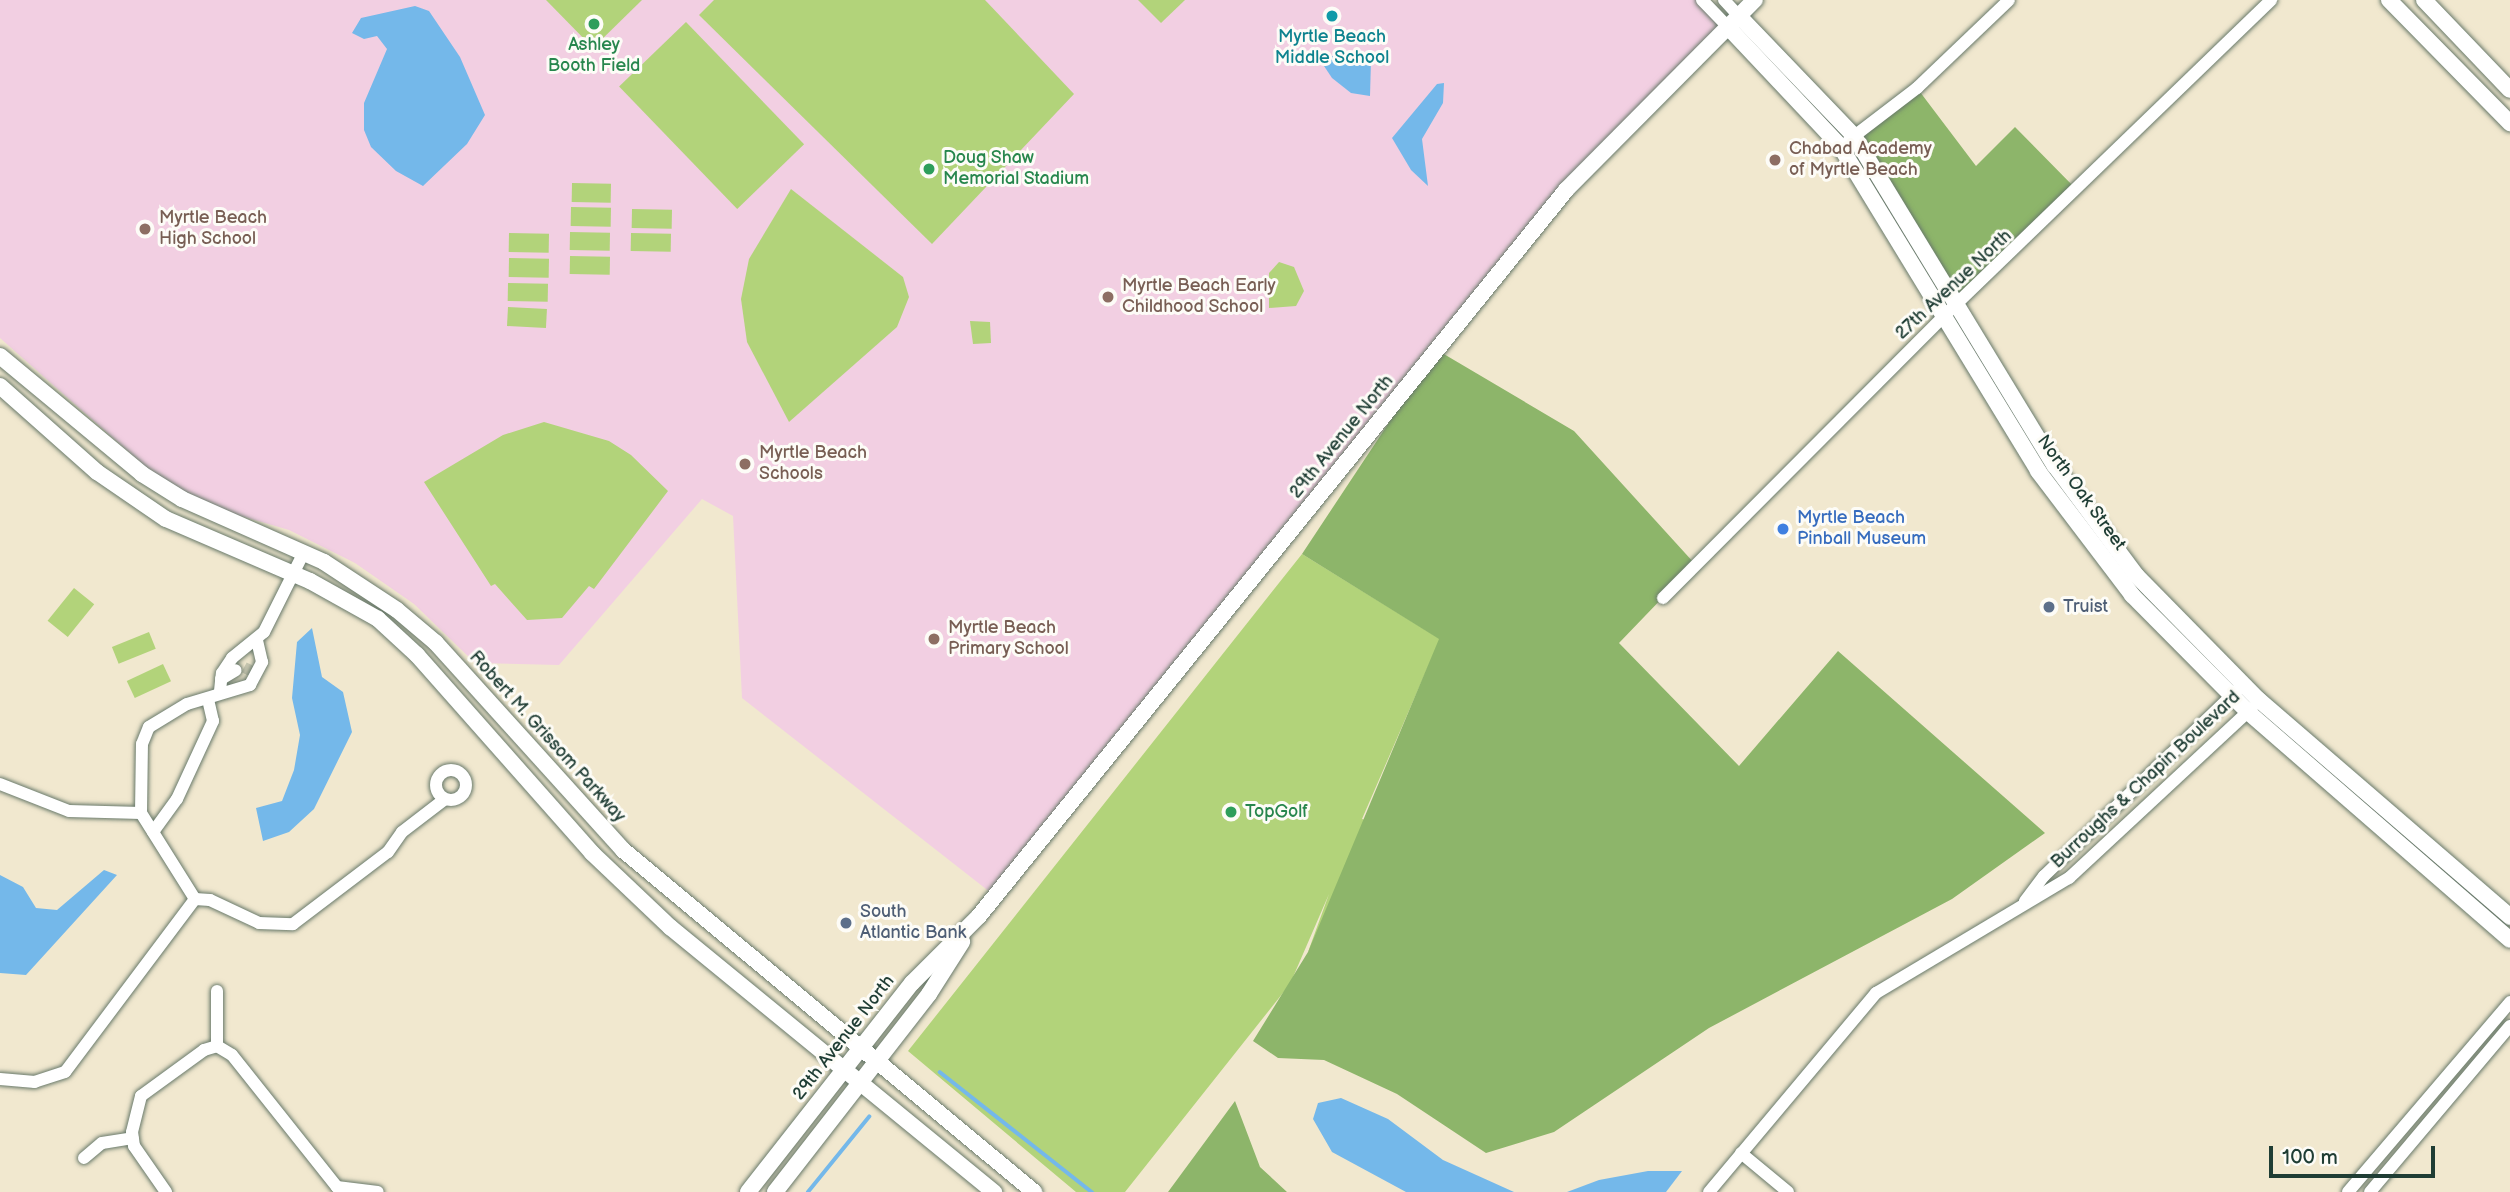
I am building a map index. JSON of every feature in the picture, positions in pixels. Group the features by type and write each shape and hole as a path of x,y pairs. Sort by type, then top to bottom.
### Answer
{"main road":[{"name":"29th Avenue North","path":"748,1192 912,983 979,916 1566,190 1755,0"},
{"path":"2389,0 2510,123"},
{"path":"2424,0 2510,90"},
{"name":"North Oak Street","path":"1734,21 1854,136 1952,308 2046,482 2132,595 2510,940"},
{"name":"North Oak Street","path":"1734,21 1840,146 1952,308"},
{"name":"Robert M. Grissom Parkway","path":"0,356 142,474 183,499 304,552 397,610 436,643 623,850 1034,1192"},
{"path":"0,386 97,472 166,519 293,574 378,619 417,655 592,853 670,927 845,1067 994,1192"},
{"name":"North Oak Street","path":"2253,706 2510,917"},
{"name":"29th Avenue North","path":"775,1192 929,994 979,916"}],"street":[{"name":"North Oak Street","path":"1703,0 1734,21"},
{"name":"North Oak Street","path":"1724,0 1734,21"},
{"path":"1840,146 1917,88 2009,0"},
{"name":"27th Avenue North","path":"1662,598 1952,308 2271,0"},
{"path":"238,689 244,668 260,642 304,552"},
{"path":"260,642 243,646 208,700 187,704 149,727 142,744 141,813 195,898 210,900 259,923 293,924 388,852 402,832 445,799"},
{"path":"220,685 238,689 250,685 260,668 260,642"},
{"path":"243,646 244,668"},
{"path":"220,685 244,668"},
{"name":"Burroughs & Chapin Boulevard","path":"2021,906 2044,876 2237,689"},
{"path":"153,832 177,799 213,721 208,700"},
{"name":"Burroughs & Chapin Boulevard","path":"1709,1192 1876,993 2069,878 2253,706"},
{"path":"0,784 69,811 141,813"},
{"path":"0,1079 35,1082 65,1072 195,898"},
{"path":"217,991 217,1046"},
{"path":"2348,1192 2510,1002"},
{"path":"2370,1192 2510,1026"},
{"path":"166,1192 139,1156 133,1138 141,1096 204,1050 217,1046 232,1055 335,1189 378,1192"},
{"path":"84,1158 103,1143 133,1138"},
{"path":"1741,1153 1788,1192"}],"shaded area":[{"name":"Myrtle Beach Schools","path":"0,0 1702,0 1728,27 1592,160 995,896 742,698 733,516 702,499 559,665 475,663 414,604 355,563 289,530 182,499 0,338"}],"green space":[{"name":"Ashley Booth Field","path":"546,0 642,0 593,48"},
{"name":"Doug Shaw Memorial Stadium","path":"714,0 985,0 1074,94 932,244 699,15"},
{"path":"1138,0 1185,0 1161,23"},
{"path":"686,22 804,144 737,209 619,87"},
{"path":"1917,88 1976,166 2015,127 2077,190 1958,303 1854,136"},
{"path":"572,183 611,184 611,203 572,202"},
{"path":"791,189 903,277 909,297 897,327 789,422 747,342 741,299 749,259"},
{"path":"571,207 611,208 611,227 571,226"},
{"path":"632,209 672,210 672,229 632,228"},
{"path":"570,232 610,233 610,251 570,250"},
{"path":"509,233 549,234 549,253 509,252"},
{"path":"631,233 671,234 671,252 631,251"},
{"path":"570,256 610,257 610,275 570,274"},
{"path":"509,258 549,259 549,278 509,277"},
{"path":"1279,262 1294,267 1304,291 1296,306 1269,308 1269,273"},
{"path":"508,283 548,284 548,302 508,301"},
{"path":"508,307 547,309 546,328 507,326"},
{"path":"970,321 990,322 991,343 973,344"},
{"path":"1437,350 1574,431 1695,564 1619,643 1739,766 1838,651 2045,833 1952,899 1709,1028 1554,1132 1486,1153 1397,1094 1324,1060 1278,1058 1253,1041 1308,952 1439,639 1302,554"},
{"path":"544,422 609,441 631,455 668,491 594,589 589,586 562,618 527,620 495,584 491,586 424,482 503,435"},
{"name":"TopGolf","path":"1302,554 1440,639 1362,819 1384,825 1308,952 1329,894 1290,984 1125,1192 1076,1192 908,1051"},
{"path":"74,588 94,604 68,637 48,621"},
{"path":"149,632 156,649 119,664 112,647"},
{"path":"163,664 171,681 135,698 127,681"},
{"path":"1235,1101 1260,1167 1287,1192 1168,1192"}],"water":[{"path":"415,6 429,11 460,57 485,115 467,144 423,186 396,171 371,147 364,130 364,103 387,49 377,36 364,39 352,33 361,18"},
{"path":"1329,56 1371,60 1370,96 1351,93 1332,78 1324,66"},
{"path":"1444,83 1443,103 1422,139 1428,186 1411,170 1392,138 1437,84"},
{"path":"312,628 322,677 343,692 352,732 314,809 289,832 263,841 256,808 282,801 294,770 300,735 292,698 297,642"},
{"path":"104,870 117,875 26,975 0,973 0,875 23,887 36,908 57,910"},
{"path":"1341,1098 1388,1119 1443,1160 1514,1192 1406,1192 1332,1152 1313,1119 1318,1103"},
{"path":"1648,1171 1682,1171 1666,1192 1567,1192 1599,1180"}],"waterway":[{"path":"940,1072 1092,1192"},
{"path":"808,1192 869,1117"}],"tunnel":[{"path":"247,675 252,665"}],"place":[{"name":"Myrtle Beach Middle School","path":"1332,16"},
{"name":"Ashley Booth Field","path":"594,24"},
{"name":"Chabad Academy of Myrtle Beach","path":"1775,160"},
{"name":"Doug Shaw Memorial Stadium","path":"929,169"},
{"name":"Myrtle Beach High School","path":"145,229"},
{"name":"Myrtle Beach Early Childhood School","path":"1108,297"},
{"name":"Myrtle Beach Schools","path":"745,464"},
{"name":"Myrtle Beach Pinball Museum","path":"1783,529"},
{"name":"Truist","path":"2049,607"},
{"name":"Myrtle Beach Primary School","path":"934,639"},
{"name":"TopGolf","path":"1231,812"},
{"name":"South Atlantic Bank","path":"846,923"}]}
